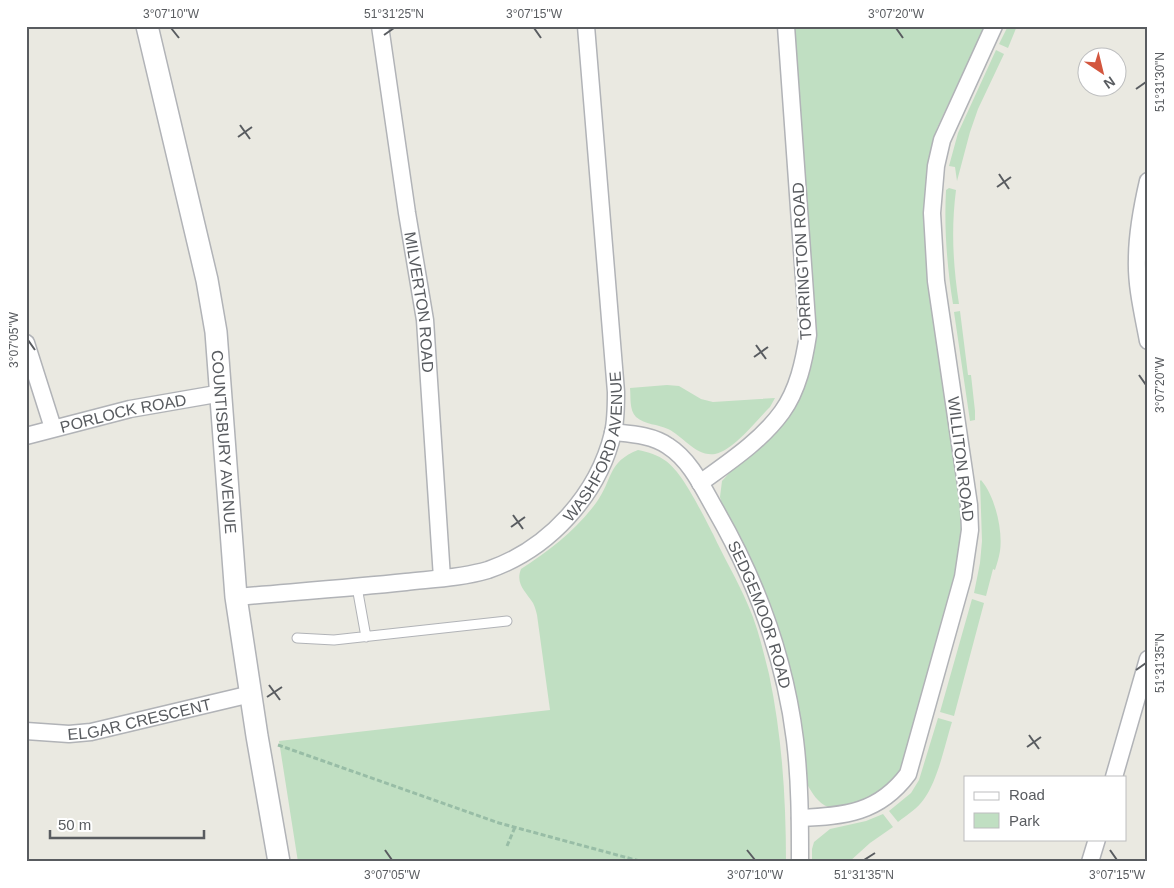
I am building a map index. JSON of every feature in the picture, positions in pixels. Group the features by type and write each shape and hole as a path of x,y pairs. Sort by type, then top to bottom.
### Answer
{"street":[{"name":"COUNTISBURY AVENUE","path":"146,26 206,280 216,332 236,597 257,736 279,862"},
{"name":"MILVERTON ROAD","path":"380,26 405,203 425,320 442,578"},
{"name":"WASHFORD AVENUE","path":"236,597 464,576 513,559 542,540 562,523 585,496 606,457 616,412 616,392 586,26"},
{"name":"TORRINGTON ROAD","path":"700,483 750,445 783,411 794,388 804,359 808,336 786,26"},
{"name":"WILLITON ROAD","path":"800,818 842,816 862,811 881,802 898,788 908,774 963,577 970,530 969,505 936,281 932,213 936,166 942,140 994,26"},
{"path":"1148,181 1138,231 1137,261 1139,295 1148,341"},
{"path":"26,343 53,428"},
{"name":"PORLOCK ROAD","path":"26,436 130,409 222,393"},
{"name":"SEDGEMOOR ROAD","path":"613,432 654,439 666,444 679,453 700,483 722,522 760,602 776,646 787,691 795,740 800,818 800,862"},
{"path":"1114,776 1148,659"},
{"name":"ELGAR CRESCENT","path":"26,731 69,734 91,732 251,694"},
{"path":"1090,862 1097,840"}],"lane":[{"path":"357,587 366,637"},
{"path":"297,638 334,640 507,621"}],"path":[{"path":"257,736 480,817 643,862"},
{"path":"507,846 516,827"}],"green space":[{"path":"793,26 985,26 937,128 929,156 926,191 964,526 962,551 899,773 891,785 878,794 843,808 828,807 821,803 807,784 795,697 779,627 765,592 723,509 720,497 722,481 801,394 812,363 817,332"},
{"path":"1008,26 1017,26 1008,48 999,44"},
{"path":"996,50 1004,54 978,109 957,181 955,167 949,166 958,133"},
{"path":"949,188 956,190 953,247 959,304 953,304 948,262 945,205 946,190"},
{"path":"960,311 968,375 971,375 975,411 975,420 970,421 954,312"},
{"path":"679,386 701,399 713,402 775,398 770,407 737,441 722,452 708,454 696,449 674,432 643,422 634,414 631,407 630,388"},
{"path":"638,450 653,454 666,461 686,484 744,596 755,622 769,674 780,744 784,791 786,862 298,862 279,741 550,710 537,615 533,603 520,583 521,569 542,555 580,522 596,503 616,466 621,460"},
{"path":"981,480 994,504 1001,543 999,556 995,570 993,569 986,596 974,593 982,541"},
{"path":"972,599 984,603 954,716 940,712"},
{"path":"938,718 952,722 937,772 922,802 898,822 889,811 911,793 919,780"},
{"path":"883,814 893,827 870,843 849,862 812,862 814,842 830,829 866,821"}]}
